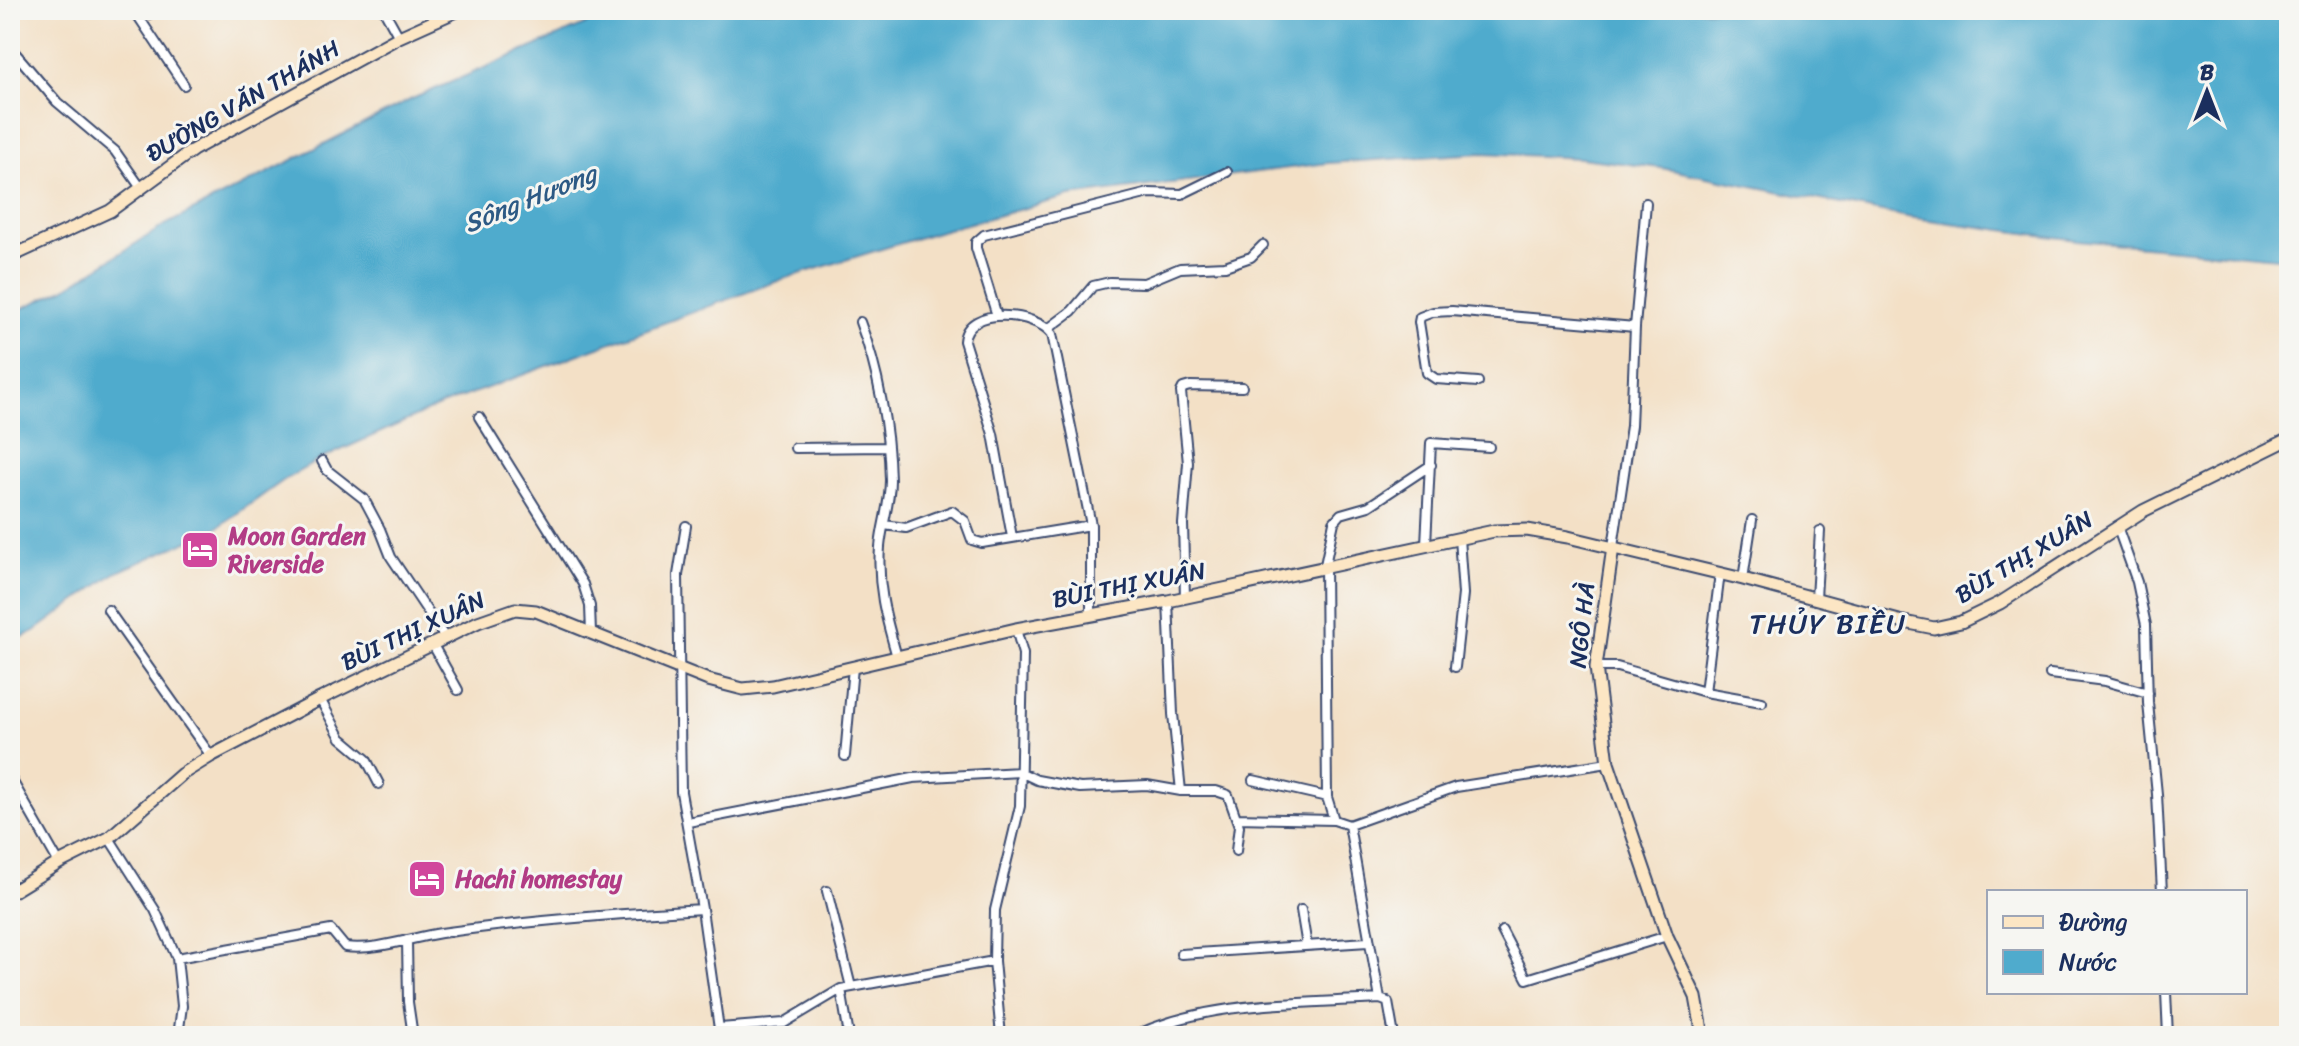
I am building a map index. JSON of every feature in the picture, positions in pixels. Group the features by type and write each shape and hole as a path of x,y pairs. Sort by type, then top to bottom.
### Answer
{"street":[{"path":"134,10 184,85"},
{"path":"140,19 156,10"},
{"path":"384,10 399,37"},
{"name":"ĐƯỜNG VĂN THÁNH","path":"10,257 110,211 193,150 399,37 459,10"},
{"path":"10,47 57,102 115,151 141,188"},
{"path":"997,316 976,248 976,242 984,235 1149,193 1182,194 1227,172"},
{"name":"NGÔ HÀ","path":"1646,203 1635,327 1631,426 1596,667 1608,763 1667,936 1696,997 1703,1036"},
{"path":"1048,329 1072,311 1093,286 1110,282 1144,283 1180,268 1225,266 1251,257 1263,245"},
{"path":"1478,382 1436,379 1427,373 1420,317 1433,312 1452,311 1635,327"},
{"path":"1012,537 993,434 964,341 971,325 997,316 1024,319 1048,329 1055,345 1091,525 1091,616"},
{"path":"860,322 874,363 887,447 890,481 880,546 880,599 897,657"},
{"path":"1185,597 1183,524 1188,463 1181,392 1190,386 1242,387"},
{"path":"479,417 583,584 590,606 591,633"},
{"name":"BÙI THỊ XUÂN","path":"10,893 59,863 109,838 182,774 211,756 478,622 515,609 536,611 680,669 743,689 773,686 1016,629 1168,601 1426,544 1494,531 1527,530 1613,547 1934,628 1961,622 2000,603 2117,525 2289,439"},
{"path":"1426,544 1430,445 1433,442 1489,447"},
{"path":"795,448 887,447"},
{"path":"322,461 327,470 364,499 391,557 446,639"},
{"path":"1334,820 1327,797 1325,565 1334,522 1341,514 1369,506 1431,465"},
{"path":"884,525 906,528 952,511 965,521 969,535 976,542 1091,525"},
{"path":"1743,579 1752,520"},
{"path":"2117,525 2137,582 2146,625 2162,890"},
{"path":"686,526 678,575 681,792 720,1032 784,1023 841,989 994,961"},
{"path":"1816,598 1820,531"},
{"path":"1455,667 1463,594 1459,538"},
{"path":"1705,692 1720,573"},
{"path":"1168,601 1174,729 1181,791"},
{"path":"108,610 211,756"},
{"path":"1001,1036 994,961 995,910 1020,806 1023,654 1016,629"},
{"path":"433,645 458,690"},
{"path":"845,756 853,667"},
{"path":"1596,667 1617,667 1705,692 1762,702"},
{"path":"2050,674 2105,681 2148,693"},
{"path":"320,699 341,738 366,759 379,784"},
{"path":"1237,818 1334,820 1349,825 1456,787 1608,763"},
{"path":"688,822 913,778 1020,772 1037,780 1080,788 1147,785 1181,791 1216,791 1228,795 1237,818 1236,851"},
{"path":"10,777 59,863"},
{"path":"1253,780 1327,797"},
{"path":"1349,825 1380,999"},
{"path":"109,838 155,910 177,958 182,1006 178,1036"},
{"path":"827,891 851,987"},
{"path":"177,958 331,930 345,947 358,949 605,914 702,909"},
{"path":"1301,910 1307,946"},
{"path":"1502,931 1527,979 1667,936"},
{"path":"407,940 408,1002 413,1036"},
{"path":"1181,954 1368,942"},
{"path":"841,989 849,1036"},
{"path":"2166,994 2168,1036"},
{"path":"1134,1036 1164,1022 1232,1008 1380,999 1388,1002 1394,1036"}],"water":[{"name":"Sông Hương","path":"619,10 2289,10 2289,259 2077,240 1907,217 1661,168 1580,158 1482,153 1328,163 1070,196 786,278 441,405 321,459 284,480 217,528 115,573 35,631 10,643 10,314 64,289 165,225 412,99"}],"place":[{"name":"Moon Garden Riverside","path":"200,550"},
{"name":"Hachi homestay","path":"427,879"}],"district":[{"name":"THỦY BIỀU","path":"1828,623"}]}
